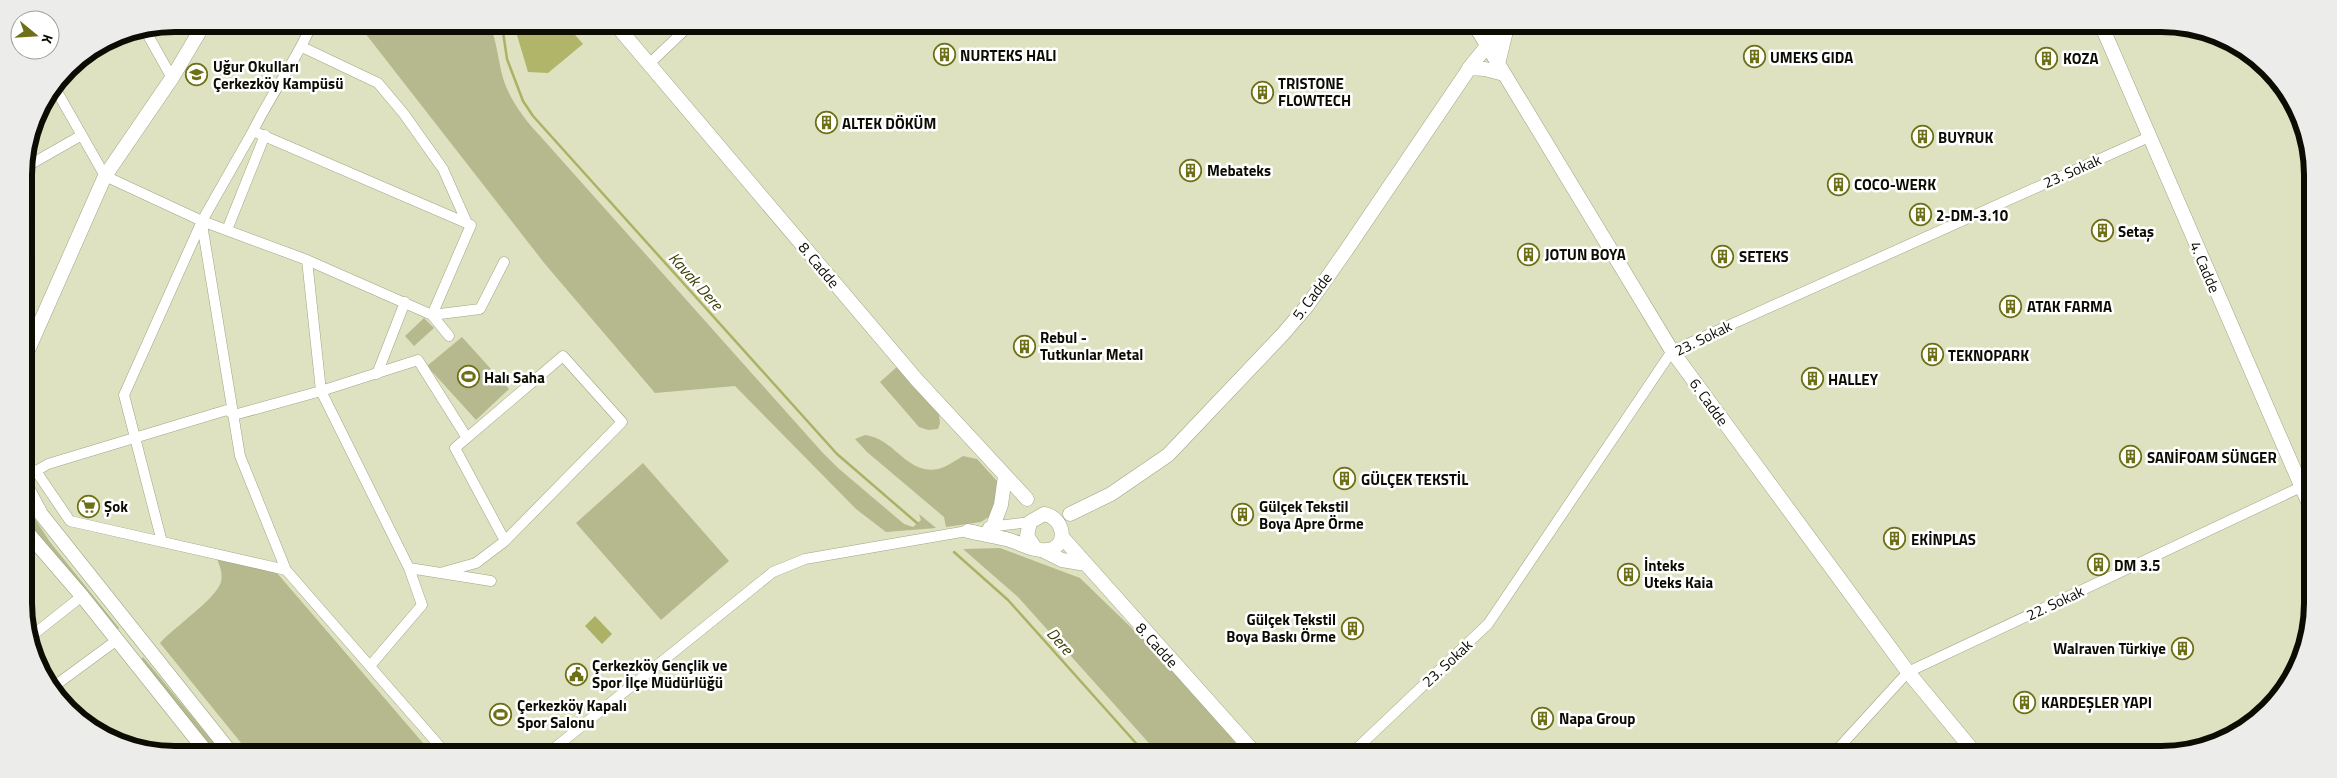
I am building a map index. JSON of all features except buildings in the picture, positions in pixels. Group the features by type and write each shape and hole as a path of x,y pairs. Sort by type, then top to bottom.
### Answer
{"street":[{"path":"33,340 105,176 172,78 199,32"},
{"path":"162,542 124,395 202,223 254,130 261,113 302,47 309,32"},
{"name":"8. Cadde","path":"622,32 916,380 1027,499 1047,515"},
{"path":"648,65 683,32"},
{"name":"6. Cadde","path":"1479,32 1672,351 1908,672 1968,745"},
{"name":"5. Cadde","path":"1070,514 1111,494 1168,455 1283,334 1307,306 1345,252 1469,68 1499,32"},
{"path":"1469,68 1501,69 1506,32"},
{"name":"4. Cadde","path":"2104,32 2304,493"},
{"path":"147,35 172,78"},
{"path":"302,47 378,83 404,114 443,169 467,223 471,225 432,315"},
{"path":"58,94 105,176 202,223 227,230 307,260 405,302 432,315 448,336"},
{"path":"254,130 467,223"},
{"path":"227,230 265,135"},
{"path":"33,163 82,136"},
{"name":"23. Sokak","path":"1360,745 1488,624 1672,351 2149,137"},
{"path":"202,223 240,456 286,570 439,746"},
{"path":"307,260 321,391 409,568 422,605 370,666"},
{"path":"432,315 480,309 504,262"},
{"path":"377,374 405,302"},
{"path":"440,573 476,563 505,541 622,422 563,356 455,448 505,541"},
{"path":"234,415 321,391 418,360 467,438"},
{"path":"32,469 135,436 227,410 234,415"},
{"path":"32,471 70,521 286,570"},
{"path":"993,526 1001,505 1005,476"},
{"name":"22. Sokak","path":"1841,745 1908,672 2301,487"},
{"path":"32,498 40,514 226,746"},
{"path":"1027,499 1030,522 1027,536 1039,549"},
{"path":"557,746 773,572 805,559 993,526 1030,522 1047,515 1070,514 1053,548 1039,549"},
{"path":"1047,515 1062,531"},
{"path":"968,531 1039,549 1062,560 1086,564"},
{"name":"8. Cadde","path":"1062,531 1086,564 1248,745"},
{"path":"32,538 118,640 202,746"},
{"path":"409,568 491,581"},
{"path":"35,630 82,596"},
{"path":"58,683 132,629"},
{"path":"133,659 147,648"}],"shaded area":[{"path":"364,32 492,32 506,86 524,117 822,452 904,524 913,527 921,520 919,514 936,528 886,532 856,509 735,386 655,393 545,264"},
{"path":"516,32 572,32 583,44 548,73 528,72"},
{"path":"424,318 434,328 414,346 405,336"},
{"name":"Halı Saha","path":"462,337 509,389 476,420 427,366"},
{"path":"898,366 939,414 940,423 938,429 928,430 919,427 880,382"},
{"path":"865,435 885,443 917,467 938,469 963,456 977,459 997,481 998,486 993,514 981,522 946,527 944,517 867,452 855,439"},
{"path":"643,463 729,561 661,620 576,523"},
{"path":"32,515 50,542 119,628 116,631 32,531"},
{"path":"1000,548 1080,578 1143,639 1241,745 1151,746 1018,597 963,549"},
{"path":"217,559 277,573 425,746 244,746 160,643 211,597 221,582 220,567"},
{"path":"595,616 612,634 602,644 585,626"},
{"path":"143,657 217,746 210,746 140,661"}],"waterway":[{"name":"Kavak Dere","path":"503,32 507,59 523,101 533,116 837,454 917,523"},
{"name":"Dere","path":"954,552 1008,600 1138,746"}],"place":[{"name":"NURTEKS HALI","path":"944,55"},
{"name":"UMEKS GIDA","path":"1754,57"},
{"name":"KOZA","path":"2047,58"},
{"name":"Uğur Okulları Çerkezköy Kampüsü","path":"197,75"},
{"name":"TRISTONE FLOWTECH","path":"1262,92"},
{"name":"ALTEK DÖKÜM","path":"826,123"},
{"name":"BUYRUK","path":"1922,137"},
{"name":"Mebateks","path":"1191,170"},
{"name":"COCO-WERK","path":"1838,184"},
{"name":"2-DM-3.10","path":"1920,215"},
{"name":"Setaş","path":"2102,231"},
{"name":"JOTUN BOYA","path":"1529,254"},
{"name":"SETEKS","path":"1723,256"},
{"name":"ATAK FARMA","path":"2011,306"},
{"name":"Rebul - Tutkunlar Metal","path":"1024,346"},
{"name":"TEKNOPARK","path":"1932,355"},
{"name":"Halı Saha","path":"468,377"},
{"name":"HALLEY","path":"1812,379"},
{"name":"SANİFOAM SÜNGER","path":"2131,457"},
{"name":"GÜLÇEK TEKSTİL","path":"1345,479"},
{"name":"Şok","path":"88,506"},
{"name":"Gülçek Tekstil Boya Apre Örme","path":"1243,515"},
{"name":"EKİNPLAS","path":"1895,539"},
{"name":"DM 3.5","path":"2098,565"},
{"name":"İnteks Uteks Kaia","path":"1628,574"},
{"name":"Gülçek Tekstil Boya Baskı Örme","path":"1352,628"},
{"name":"Walraven Türkiye","path":"2182,648"},
{"name":"Çerkezköy Gençlik ve Spor İlçe Müdürlüğü","path":"576,674"},
{"name":"KARDEŞLER YAPI","path":"2025,702"},
{"name":"Çerkezköy Kapalı Spor Salonu","path":"501,714"},
{"name":"Napa Group","path":"1543,718"}]}
